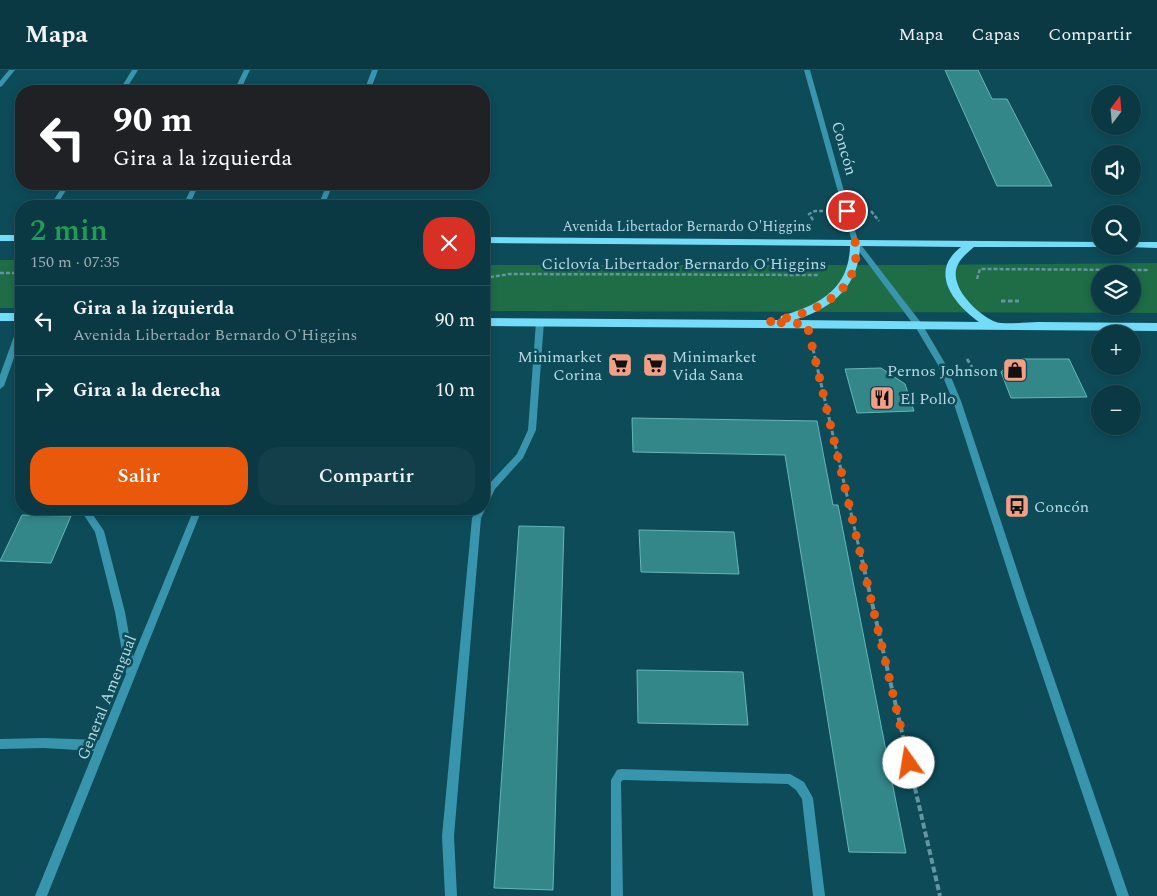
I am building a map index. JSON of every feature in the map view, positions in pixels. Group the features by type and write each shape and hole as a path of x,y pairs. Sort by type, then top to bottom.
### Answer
{"main road":[{"path":"0,238 15,238"},
{"name":"Avenida Libertador Bernardo O'Higgins","path":"490,240 1091,244"},
{"path":"768,322 786,319 819,306 832,298 850,276 855,265 855,242"},
{"path":"972,244 956,256 951,263 950,281 954,291 965,306 981,319 994,326"},
{"path":"1141,245 1157,245"},
{"path":"0,317 15,317"},
{"path":"490,322 768,322 919,326 1157,326"}],"street":[{"path":"0,85 12,70"},
{"path":"126,85 135,70"},
{"path":"240,85 247,70"},
{"path":"369,85 375,70"},
{"name":"Concón","path":"807,70 855,242 919,326 942,365 957,401 1025,609 1123,896"},
{"path":"490,492 520,456 532,430 540,322"},
{"path":"0,386 15,345"},
{"path":"88,515 99,531 120,612 131,674"},
{"name":"General Amengual","path":"41,896 196,515"},
{"path":"451,896 448,836 479,515"},
{"path":"0,744 44,742 103,746"},
{"path":"617,896 616,780 620,774 790,779 800,786 807,798 819,896"}],"path":[{"path":"975,282 980,269 1157,270"},
{"path":"0,273 15,273"},
{"name":"Ciclovía Libertador Bernardo O'Higgins","path":"490,277 510,274 850,276"},
{"path":"807,324 940,896"}],"green space":[{"path":"0,260 15,260 15,308 0,308"},
{"path":"1157,263 1157,313 1141,313 1141,265 1091,265 1091,313 490,311 490,265"}],"building":[{"path":"945,70 978,70 992,99 1007,99 1052,186 997,186"},
{"path":"1013,359 1069,359 1087,397 1011,398 1001,372"},
{"name":"El Pollo","path":"881,368 905,384 914,411 857,413 845,369"},
{"path":"632,418 817,421 833,505 838,505 906,853 849,852 785,455 633,452"},
{"path":"22,515 71,516 51,563 0,561"},
{"path":"519,526 564,527 553,890 494,888"},
{"path":"639,530 734,532 739,574 641,572"},
{"path":"637,670 743,672 748,725 638,723"}],"place":[{"name":"Minimarket Corina","path":"620,365"},
{"name":"Minimarket Vida Sana","path":"655,365"},
{"name":"Pernos Johnson","path":"1015,370"},
{"name":"El Pollo","path":"882,398"},
{"name":"Concón","path":"1017,506"}],"route":[{"path":"847,211 856,254 855,265 843,287 832,298 804,314 768,322 807,324 909,763"}]}
